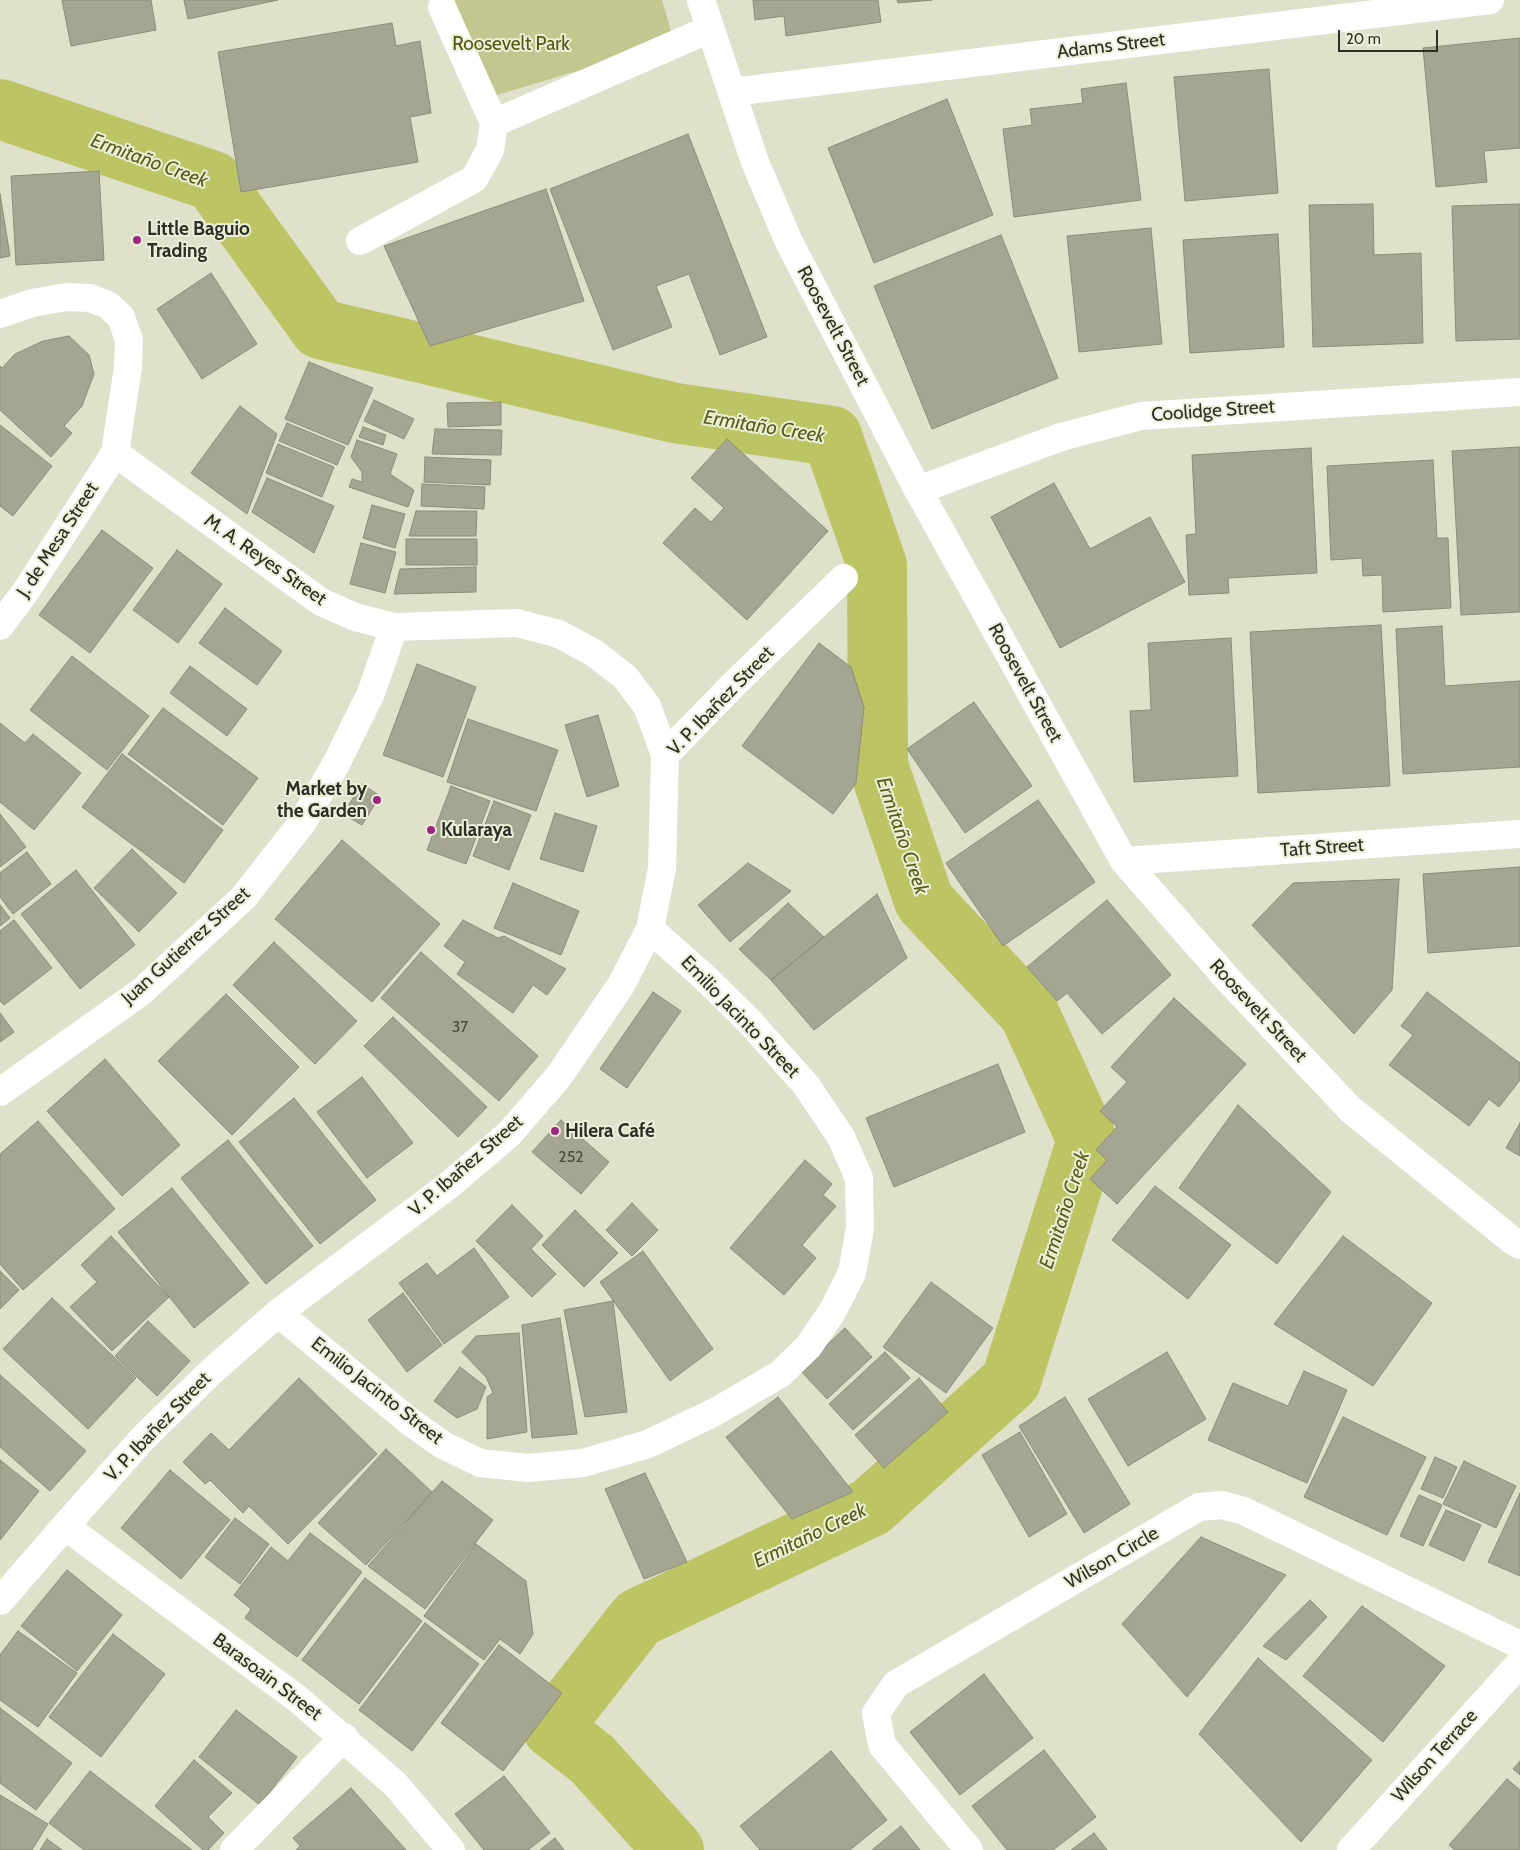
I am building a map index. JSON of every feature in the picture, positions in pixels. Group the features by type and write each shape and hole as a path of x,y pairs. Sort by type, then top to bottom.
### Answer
{"street":[{"name":"Roosevelt Street","path":"701,0 754,162 789,242 918,490 1124,862 1232,984 1350,1109 1520,1245"},
{"name":"Adams Street","path":"732,92 1490,0"},
{"path":"360,241 474,179 490,150 494,124 442,7"},
{"path":"494,124 710,30"},
{"path":"0,314 32,303 66,297 90,298 108,305 120,317 129,340 128,367 115,453"},
{"name":"Coolidge Street","path":"918,490 1061,438 1141,416 1520,392"},
{"name":"J. de Mesa Street","path":"0,626 26,591 115,453"},
{"name":"M. A. Reyes Street","path":"115,453 321,602 355,617 394,627 517,623 559,634 594,653 624,677 647,706 665,755"},
{"name":"V. P. Ibañez Street","path":"0,1601 152,1429 212,1371 278,1312 448,1186 509,1134 559,1076 620,985 650,929 662,868 665,755 734,684 844,578"},
{"name":"Juan Gutierrez Street","path":"0,1092 141,992 243,898 302,823 336,764 371,693 394,627"},
{"name":"Taft Street","path":"1124,862 1520,834"},
{"name":"Emilio Jacinto Street","path":"278,1312 409,1422 443,1445 480,1464 528,1468 583,1463 648,1444 715,1412 780,1374 808,1347 832,1312 852,1273 860,1228 859,1178 840,1137 806,1085 750,1021 650,929"},
{"name":"Wilson Circle","path":"969,1850 882,1745 876,1713 896,1684 1199,1507 1222,1505 1244,1512 1520,1645"},
{"name":"Barasoain Street","path":"65,1526 299,1700 344,1737 395,1784 451,1850"},
{"name":"Wilson Terrace","path":"1351,1850 1520,1663"},
{"path":"234,1850 344,1737"}],"green space":[{"name":"Roosevelt Park","path":"450,0 662,0 674,42 480,100"}],"building":[{"path":"62,0 151,0 156,30 71,46"},
{"path":"184,0 278,0 188,19"},
{"path":"753,0 878,0 881,22 786,36 784,16 755,20"},
{"path":"897,0 932,0 898,3"},
{"path":"392,23 396,46 420,41 431,113 410,117 418,162 241,192 218,52"},
{"path":"1520,38 1520,148 1484,151 1487,182 1436,187 1423,48"},
{"path":"1269,69 1278,193 1185,201 1174,77"},
{"path":"1126,83 1141,200 1014,217 1003,129 1032,125 1030,109 1083,103 1081,89"},
{"path":"947,99 993,215 874,263 828,148"},
{"path":"688,134 767,337 720,355 689,274 656,286 672,327 613,350 550,189"},
{"path":"99,171 104,260 16,265 11,176"},
{"path":"546,189 584,301 430,346 384,246"},
{"path":"0,194 10,256 0,258"},
{"path":"1373,204 1374,255 1421,253 1423,343 1313,347 1309,205"},
{"path":"1520,204 1520,339 1456,341 1452,206"},
{"path":"1151,228 1162,344 1079,352 1067,236"},
{"path":"1278,234 1284,347 1190,353 1183,240"},
{"path":"1001,235 1058,378 932,429 874,286"},
{"path":"211,273 257,344 202,379 157,309"},
{"path":"69,336 89,355 94,374 82,406 64,426 72,433 51,457 0,410 0,366 2,368 15,354 43,341"},
{"path":"309,362 373,388 348,445 285,419"},
{"path":"374,400 414,419 404,439 364,421"},
{"path":"501,402 501,425 448,427 447,403"},
{"path":"240,406 277,434 247,514 191,473"},
{"path":"287,423 345,447 337,465 279,441"},
{"path":"0,425 52,466 13,516 0,506"},
{"path":"363,427 386,435 383,445 359,437"},
{"path":"435,429 502,430 501,455 432,454"},
{"path":"727,439 828,531 747,620 663,543 695,508 711,522 724,508 691,478"},
{"path":"357,440 397,454 390,474 414,490 408,507 349,487 352,479 362,482 362,472 351,457"},
{"path":"278,444 334,467 322,497 266,473"},
{"path":"1520,447 1520,612 1461,615 1452,451"},
{"path":"1311,448 1317,573 1228,578 1229,593 1189,595 1186,535 1196,534 1192,455"},
{"path":"425,457 491,460 490,485 424,482"},
{"path":"1433,460 1437,538 1448,538 1451,608 1383,612 1382,575 1363,576 1362,558 1331,560 1327,466"},
{"path":"267,478 334,506 314,553 252,512"},
{"path":"1054,483 1090,549 1150,517 1185,582 1060,648 991,517"},
{"path":"422,484 485,487 484,509 421,506"},
{"path":"372,505 405,514 395,548 363,538"},
{"path":"416,511 477,511 476,536 409,536"},
{"path":"102,530 153,568 90,653 39,615"},
{"path":"406,539 477,539 477,565 406,565"},
{"path":"361,543 396,552 385,593 350,584"},
{"path":"177,550 222,584 178,643 133,610"},
{"path":"476,567 476,592 394,594 400,569"},
{"path":"225,608 282,651 257,685 199,643"},
{"path":"1381,625 1390,786 1258,793 1250,632"},
{"path":"1442,626 1445,686 1520,681 1520,767 1403,774 1396,629"},
{"path":"1231,638 1238,776 1134,782 1130,711 1151,710 1148,643"},
{"path":"819,643 851,667 864,707 856,783 833,814 742,746"},
{"path":"72,656 149,716 107,770 30,710"},
{"path":"417,664 476,687 443,777 383,755"},
{"path":"190,666 247,709 227,736 170,693"},
{"path":"974,702 1032,786 965,833 907,749"},
{"path":"163,708 258,778 223,825 128,754"},
{"path":"598,715 619,786 587,797 565,725"},
{"path":"468,719 558,750 536,811 447,782"},
{"path":"0,723 25,743 33,734 81,773 34,830 0,802"},
{"path":"122,754 223,830 184,883 82,807"},
{"path":"362,784 380,796 362,825 343,814"},
{"path":"451,786 490,801 466,864 427,850"},
{"path":"1038,800 1095,882 1003,946 946,863"},
{"path":"494,801 531,815 509,870 473,856"},
{"path":"555,813 597,826 583,872 540,859"},
{"path":"0,814 26,847 0,867"},
{"path":"342,840 440,924 372,1002 275,919"},
{"path":"132,849 177,893 139,932 94,888"},
{"path":"27,852 51,884 13,914 0,897 0,873"},
{"path":"748,863 791,891 730,942 698,905"},
{"path":"1520,867 1520,946 1428,953 1423,874"},
{"path":"76,870 135,945 80,989 21,914"},
{"path":"1399,879 1392,990 1354,1034 1252,925 1293,883"},
{"path":"513,883 579,911 561,955 494,928"},
{"path":"877,894 907,958 814,1030 771,980"},
{"path":"1107,900 1171,975 1102,1034 1067,993 1057,1001 1027,967"},
{"path":"788,903 824,937 771,980 739,949"},
{"path":"0,905 10,918 0,926"},
{"path":"14,920 52,968 4,1005 0,1001 0,931"},
{"path":"463,920 498,938 504,936 566,969 547,995 533,985 513,1013 457,974 465,962 444,946"},
{"path":"274,942 357,1021 315,1064 233,985"},
{"path":"421,952 538,1056 499,1101 381,998"},
{"path":"653,992 681,1011 627,1088 600,1069"},
{"path":"1427,992 1520,1063 1520,1080 1499,1107 1489,1099 1469,1126 1389,1065 1413,1035 1401,1026"},
{"path":"226,994 299,1067 232,1135 158,1061"},
{"path":"1174,998 1246,1064 1117,1204 1090,1179 1107,1160 1096,1150 1117,1127 1100,1111 1127,1082 1111,1067"},
{"path":"0,1013 14,1032 0,1042"},
{"path":"393,1017 487,1107 458,1137 364,1046"},
{"path":"105,1059 180,1145 122,1196 47,1111"},
{"path":"998,1064 1025,1132 894,1187 866,1118"},
{"path":"362,1077 413,1143 367,1178 317,1112"},
{"path":"294,1098 376,1200 320,1244 239,1142"},
{"path":"1238,1105 1331,1192 1277,1264 1179,1188"},
{"path":"561,1120 609,1162 581,1194 532,1152"},
{"path":"38,1121 115,1209 23,1290 0,1264 0,1154"},
{"path":"1520,1123 1520,1156 1506,1148"},
{"path":"228,1140 313,1246 266,1284 181,1178"},
{"path":"805,1160 832,1184 823,1195 836,1206 802,1245 816,1258 784,1295 730,1248"},
{"path":"1155,1186 1231,1245 1188,1299 1112,1240"},
{"path":"172,1188 249,1283 194,1328 118,1232"},
{"path":"632,1203 658,1230 632,1256 606,1230"},
{"path":"512,1205 543,1236 531,1249 556,1274 532,1297 476,1241"},
{"path":"575,1210 618,1253 584,1287 542,1245"},
{"path":"111,1236 169,1297 112,1351 70,1307 97,1282 81,1265"},
{"path":"1343,1236 1432,1303 1373,1386 1274,1324"},
{"path":"474,1248 509,1297 444,1344 399,1283 427,1263 437,1276"},
{"path":"643,1251 713,1349 670,1381 600,1282"},
{"path":"0,1271 19,1290 0,1309"},
{"path":"931,1282 993,1328 946,1393 883,1347"},
{"path":"403,1293 442,1345 407,1372 368,1320"},
{"path":"52,1298 136,1378 88,1429 3,1349"},
{"path":"613,1301 627,1412 585,1417 564,1310"},
{"path":"560,1318 577,1434 532,1438 522,1325"},
{"path":"148,1321 190,1361 157,1396 115,1356"},
{"path":"845,1328 872,1357 827,1399 800,1370"},
{"path":"519,1333 527,1432 487,1439 487,1397 493,1393 486,1377 462,1352 476,1336"},
{"path":"885,1352 910,1378 853,1430 829,1404"},
{"path":"1167,1352 1206,1419 1128,1466 1088,1399"},
{"path":"460,1367 486,1387 477,1409 457,1418 434,1401"},
{"path":"1304,1371 1347,1390 1307,1483 1208,1440 1233,1383 1288,1406"},
{"path":"0,1375 86,1451 50,1491 0,1447"},
{"path":"299,1378 377,1454 288,1544 249,1506 243,1513 210,1480 205,1484 183,1462 211,1433 229,1450"},
{"path":"919,1378 948,1412 884,1468 855,1435"},
{"path":"778,1397 853,1492 792,1519 726,1437"},
{"path":"1065,1397 1130,1504 1084,1533 1019,1426"},
{"path":"1343,1417 1426,1457 1387,1535 1304,1497"},
{"path":"1020,1432 1067,1514 1029,1537 982,1455"},
{"path":"386,1449 432,1492 366,1565 318,1523"},
{"path":"1435,1457 1457,1467 1443,1498 1421,1489"},
{"path":"0,1460 39,1491 0,1540"},
{"path":"1464,1461 1516,1486 1496,1528 1443,1504"},
{"path":"170,1470 230,1520 181,1579 121,1528"},
{"path":"645,1473 687,1562 644,1579 605,1489"},
{"path":"442,1481 493,1520 425,1609 368,1566"},
{"path":"1520,1493 1520,1576 1488,1562"},
{"path":"1419,1495 1442,1505 1423,1546 1400,1536"},
{"path":"1446,1510 1481,1525 1464,1561 1429,1545"},
{"path":"235,1518 269,1544 240,1584 205,1557"},
{"path":"310,1533 362,1572 297,1657 245,1618 251,1609 234,1595 271,1547 288,1561"},
{"path":"1201,1537 1286,1575 1187,1697 1122,1624"},
{"path":"476,1544 526,1581 533,1634 520,1654 500,1639 484,1660 424,1616"},
{"path":"67,1570 122,1615 77,1671 21,1626"},
{"path":"365,1578 422,1621 359,1704 302,1660"},
{"path":"1310,1600 1327,1617 1286,1660 1263,1646"},
{"path":"1362,1606 1445,1666 1383,1742 1303,1676"},
{"path":"425,1623 479,1664 412,1751 359,1710"},
{"path":"18,1631 77,1673 38,1727 0,1700 0,1655"},
{"path":"113,1634 165,1674 101,1757 49,1717"},
{"path":"499,1645 562,1693 503,1771 441,1723"},
{"path":"1258,1658 1372,1760 1301,1842 1199,1734"},
{"path":"984,1674 1033,1738 960,1795 910,1732"},
{"path":"0,1708 72,1763 36,1810 0,1783"},
{"path":"236,1710 297,1757 260,1805 199,1757"},
{"path":"1044,1750 1096,1817 1053,1850 1007,1850 972,1806"},
{"path":"831,1751 887,1820 850,1850 760,1850 740,1826"},
{"path":"194,1760 232,1793 208,1817 224,1833 208,1850 203,1850 155,1806"},
{"path":"1520,1761 1520,1775 1513,1769"},
{"path":"90,1771 192,1850 84,1850 49,1823"},
{"path":"504,1776 550,1833 528,1850 484,1850 455,1814"},
{"path":"1507,1779 1520,1790 1520,1850 1455,1850 1449,1845"},
{"path":"351,1788 406,1850 296,1850 300,1846 293,1838"},
{"path":"0,1795 48,1824 32,1850 0,1850"},
{"path":"901,1826 920,1850 872,1850"},
{"path":"1094,1833 1107,1850 1071,1850"},
{"path":"555,1838 564,1850 540,1850"},
{"path":"47,1839 62,1850 40,1850"}],"waterway":[{"name":"Ermitaño Creek","path":"0,109 213,181 320,329 675,413 832,436 877,565 878,765 924,901 1029,1013 1087,1140 1011,1381 871,1507 638,1618 552,1728 592,1759 674,1850"}],"place":[{"name":"Little Baguio Trading","path":"137,240"},
{"name":"Market by the Garden","path":"377,800"},
{"name":"Kularaya","path":"431,830"},
{"name":"Hilera Café","path":"555,1131"}]}
